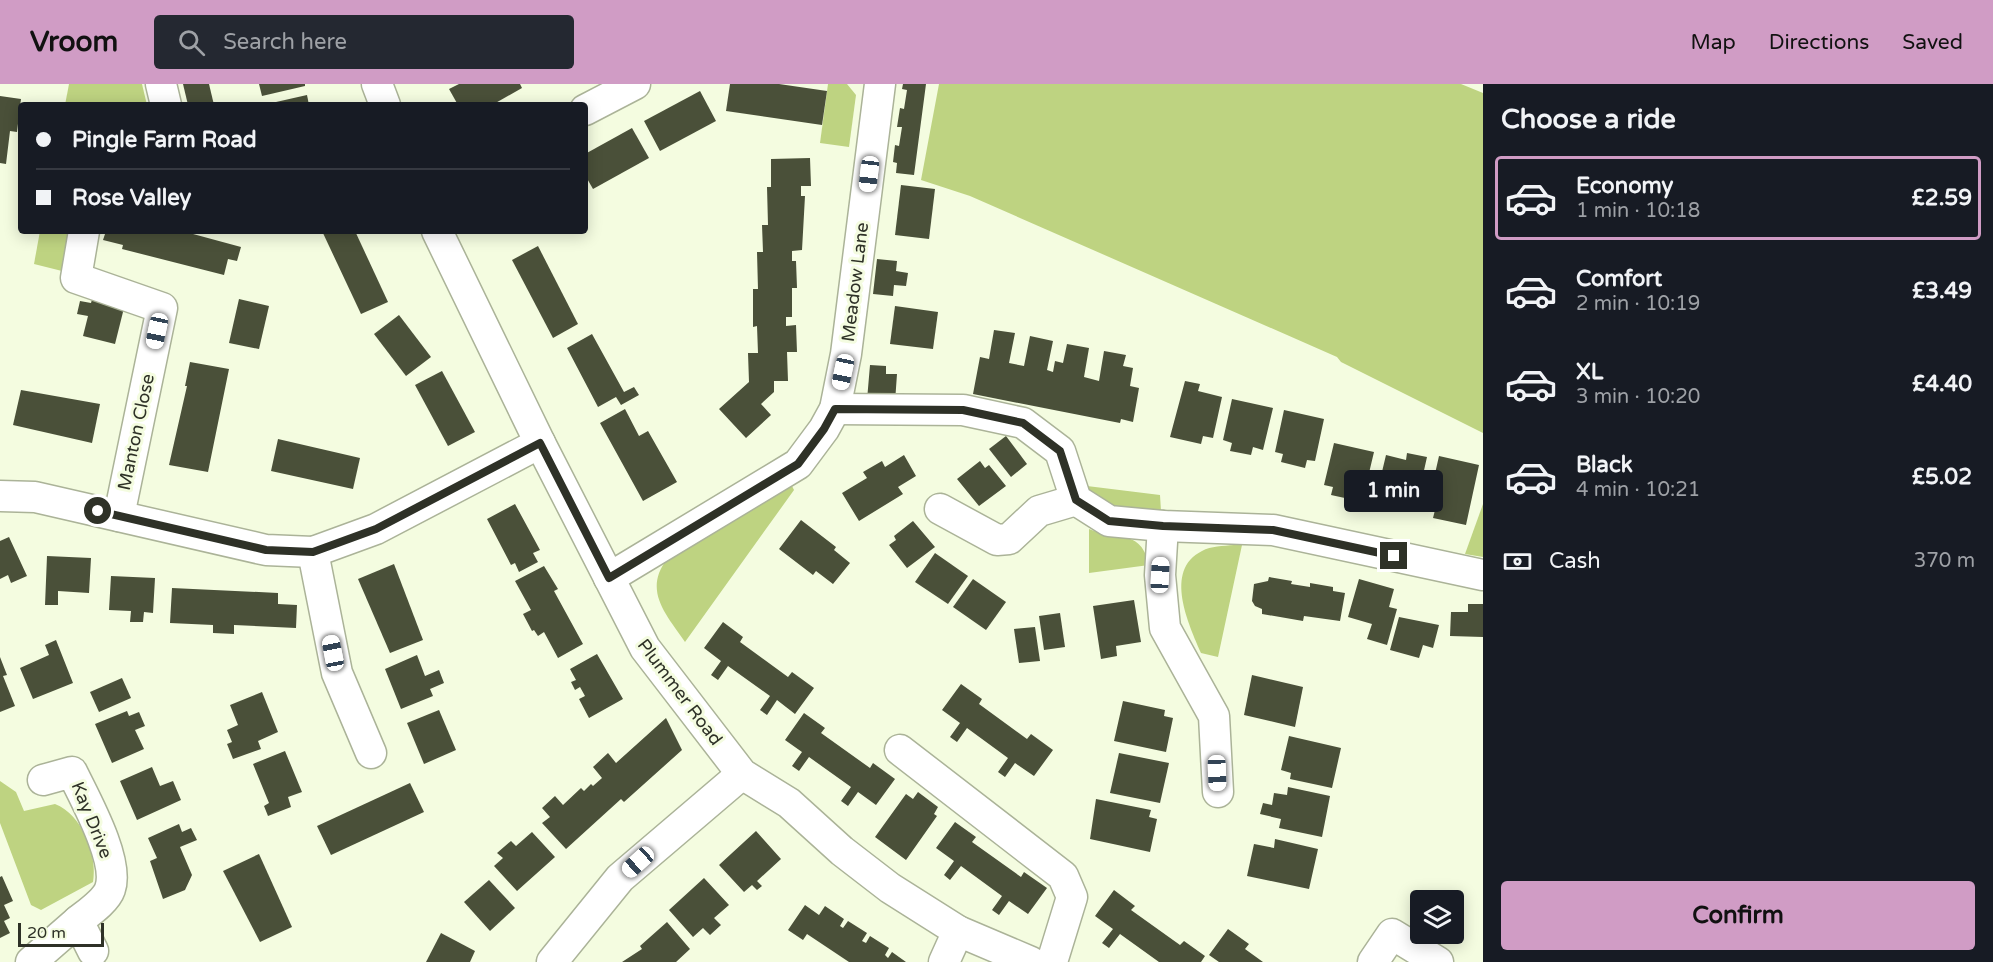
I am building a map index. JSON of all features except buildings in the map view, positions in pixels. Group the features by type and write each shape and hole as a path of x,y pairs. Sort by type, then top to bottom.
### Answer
{"street":[{"path":"161,84 165,102"},
{"path":"377,84 384,102"},
{"path":"588,108 635,84"},
{"name":"Meadow Lane","path":"609,578 798,464 824,429 835,409 846,354 880,84"},
{"name":"Manton Close","path":"83,234 76,278 162,308 119,516"},
{"name":"Plummer Road","path":"438,234 540,443 645,648 742,774 789,803 842,851 890,888 958,931 1031,962"},
{"path":"835,409 963,410 1023,423 1060,451 1076,500 1109,521 1163,526 1273,530 1483,575"},
{"path":"0,496 35,496 266,550 313,552 376,529 540,443"},
{"path":"940,509 997,540 1009,539 1039,511 1076,500"},
{"path":"1163,526 1160,575 1165,627 1214,716 1218,792"},
{"path":"313,552 337,673 371,753"},
{"path":"900,750 1063,876 1072,897 1052,962"},
{"name":"Kay Drive","path":"43,780 72,772 96,822 113,870 110,890 78,921"},
{"path":"552,962 620,878 742,774"},
{"path":"31,962 78,921 93,951"},
{"path":"944,962 958,931"},
{"path":"1373,962 1392,934 1438,962"}],"green space":[{"path":"69,84 142,84 146,102 66,102"},
{"path":"828,84 847,84 856,95 849,147 820,143"},
{"path":"939,84 1461,84 1483,93 1483,433 1341,362 1337,357 970,196 921,180"},
{"path":"39,234 70,234 62,271 34,264"},
{"path":"789,480 794,490 685,642 665,612 657,592 660,571 667,559"},
{"path":"1087,486 1160,495 1161,511 1128,511 1108,507 1092,496"},
{"path":"1483,504 1483,557 1465,554"},
{"path":"1089,529 1134,541 1145,553 1149,565 1089,573"},
{"path":"1242,545 1218,657 1201,653 1186,613 1181,584 1190,560 1202,551 1217,546"},
{"path":"0,781 16,792 24,811 55,804 65,809 73,817 86,837 90,849 93,860 93,882 41,910 31,905 0,823"}],"route":[{"path":"98,511 266,550 313,552 376,529 540,443 609,578 798,464 824,429 835,409 963,410 1023,423 1060,451 1076,500 1109,521 1163,526 1273,530 1394,556"}]}
